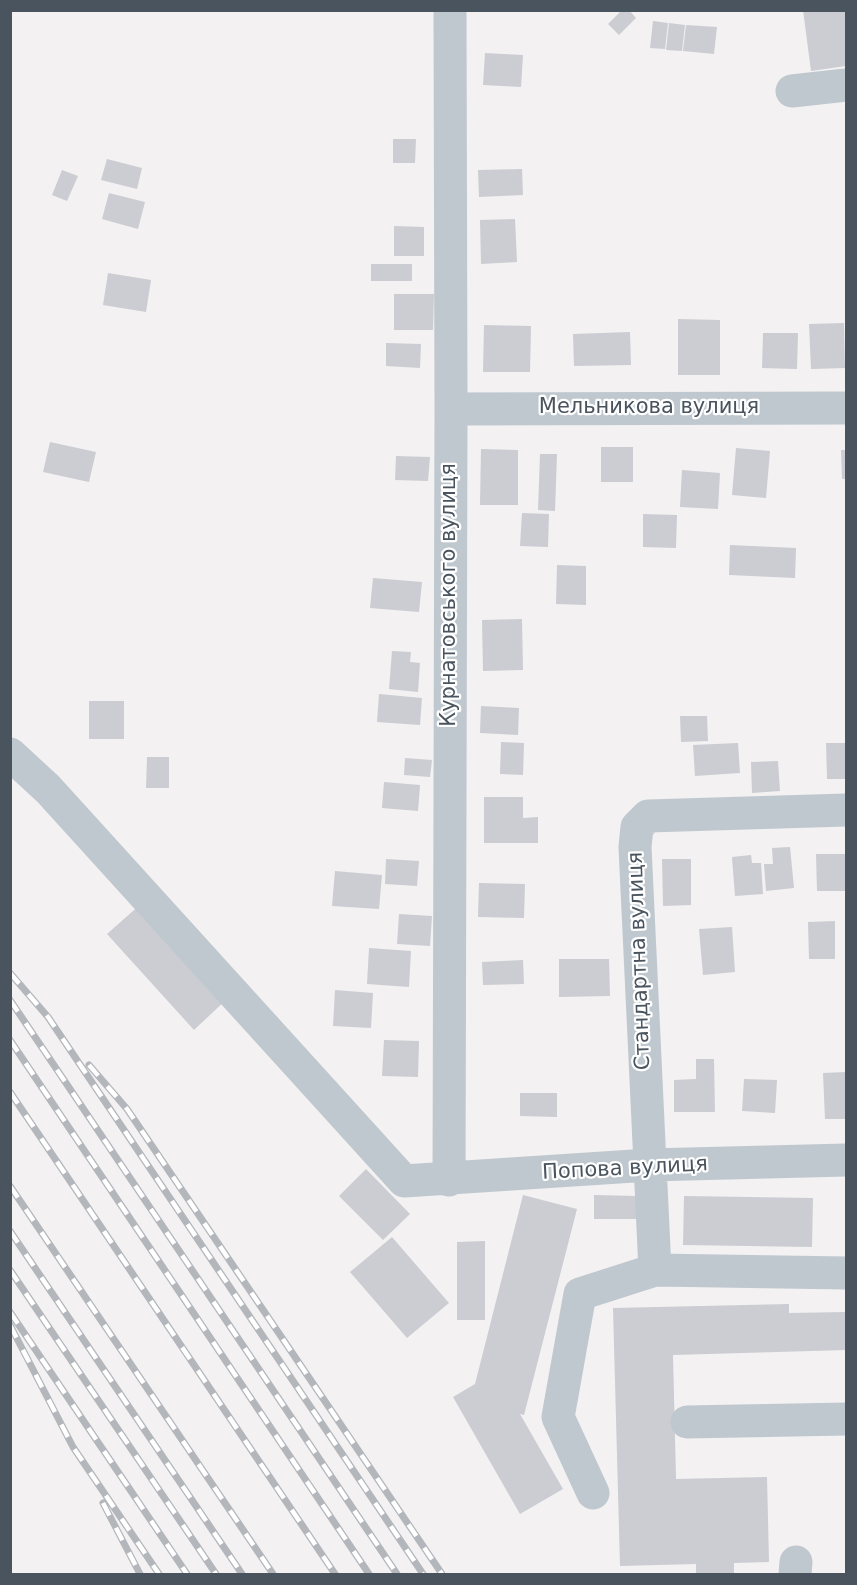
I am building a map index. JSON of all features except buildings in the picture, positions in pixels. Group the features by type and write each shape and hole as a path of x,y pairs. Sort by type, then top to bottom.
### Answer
{"street":[{"name":"Курнатовського вулиця","path":"449,1180 450,10"},
{"path":"792,91 846,85"},
{"name":"Мельникова вулиця","path":"451,409 846,408"},
{"name":"Попова вулиця","path":"10,754 48,789 404,1181 449,1180 649,1165 846,1160"},
{"name":"Стандартна вулиця","path":"655,1270 635,847 637,827 648,816 846,810"},
{"path":"593,1493 558,1417 580,1294 655,1270 846,1273"},
{"path":"687,1422 846,1419"}],"railway":[{"path":"10,973 48,1017 423,1574"},
{"path":"10,1000 397,1574"},
{"path":"10,1040 369,1574"},
{"path":"89,1065 127,1109 442,1574"},
{"path":"10,1092 335,1574"},
{"path":"10,1186 273,1574"},
{"path":"10,1231 242,1574"},
{"path":"10,1270 216,1574"},
{"path":"10,1312 187,1574"},
{"path":"10,1325 73,1447 159,1574"},
{"path":"103,1503 140,1574"}]}
